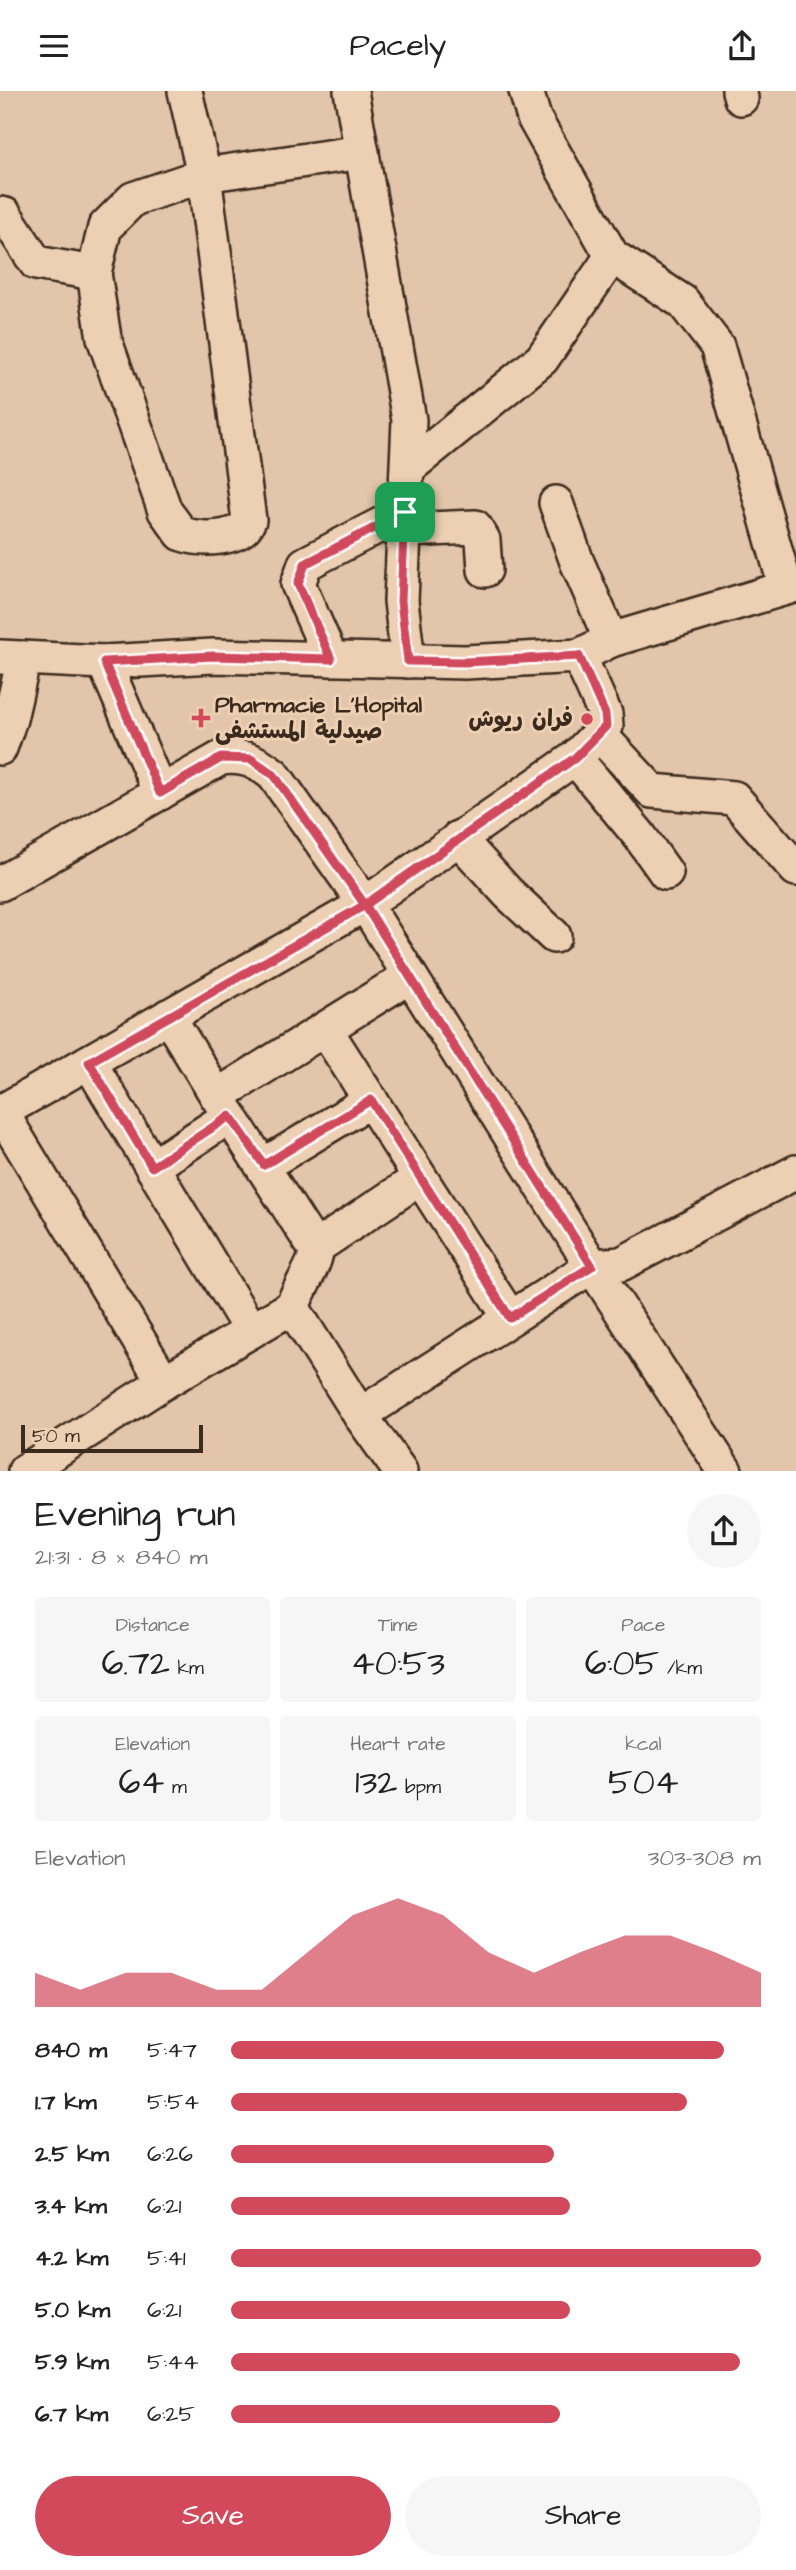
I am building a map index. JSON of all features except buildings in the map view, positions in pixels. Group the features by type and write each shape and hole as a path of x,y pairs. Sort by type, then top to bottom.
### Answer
{"street":[{"path":"185,91 204,175 249,509 247,527 241,531 195,538 182,534 165,511 104,338 94,273 105,227 133,199 204,175 362,152"},
{"path":"351,91 409,420 401,601 408,661"},
{"path":"0,748 10,719 12,657 104,662 213,656 465,662 579,656 611,640 791,587 717,346 683,302 612,256 534,118 526,91"},
{"path":"0,213 5,215 36,263 94,273"},
{"path":"408,468 542,359 612,256"},
{"path":"556,503 577,562 611,640"},
{"path":"331,659 298,584 305,564 405,521 475,527 483,540 485,570"},
{"path":"164,1382 1,1111 365,905 575,758 606,726 605,714 579,656"},
{"path":"104,662 160,793"},
{"path":"600,735 652,791 734,799 796,869"},
{"path":"0,884 221,758 251,759 274,775 365,905 592,1266 725,1471"},
{"path":"575,758 639,835 666,873"},
{"path":"458,838 508,893 554,936"},
{"path":"152,1167 224,1106 325,1029 410,976"},
{"path":"25,1471 164,1382 292,1307 300,1284 316,1257 316,1250 264,1165 168,1016"},
{"path":"325,1029 510,1318"},
{"path":"89,1062 251,1331"},
{"path":"264,1165 371,1100"},
{"path":"360,1415 592,1266 621,1264 796,1173"},
{"path":"316,1250 420,1178"},
{"path":"292,1307 360,1415 400,1471"}],"place":[{"name":"Pharmacie L'Hopital صيدلية المستشفى","path":"201,718"},
{"name":"فران ريوش","path":"587,719"}],"route":[{"path":"405,512 305,564 298,584 331,659 213,656 104,662 160,793 221,758 236,756 251,759 274,775 365,905 592,1266 510,1318 371,1100 264,1165 230,1116 152,1167 89,1062 365,905 575,758 606,726 605,714 579,656 465,662 408,661 401,601 405,512"}]}
